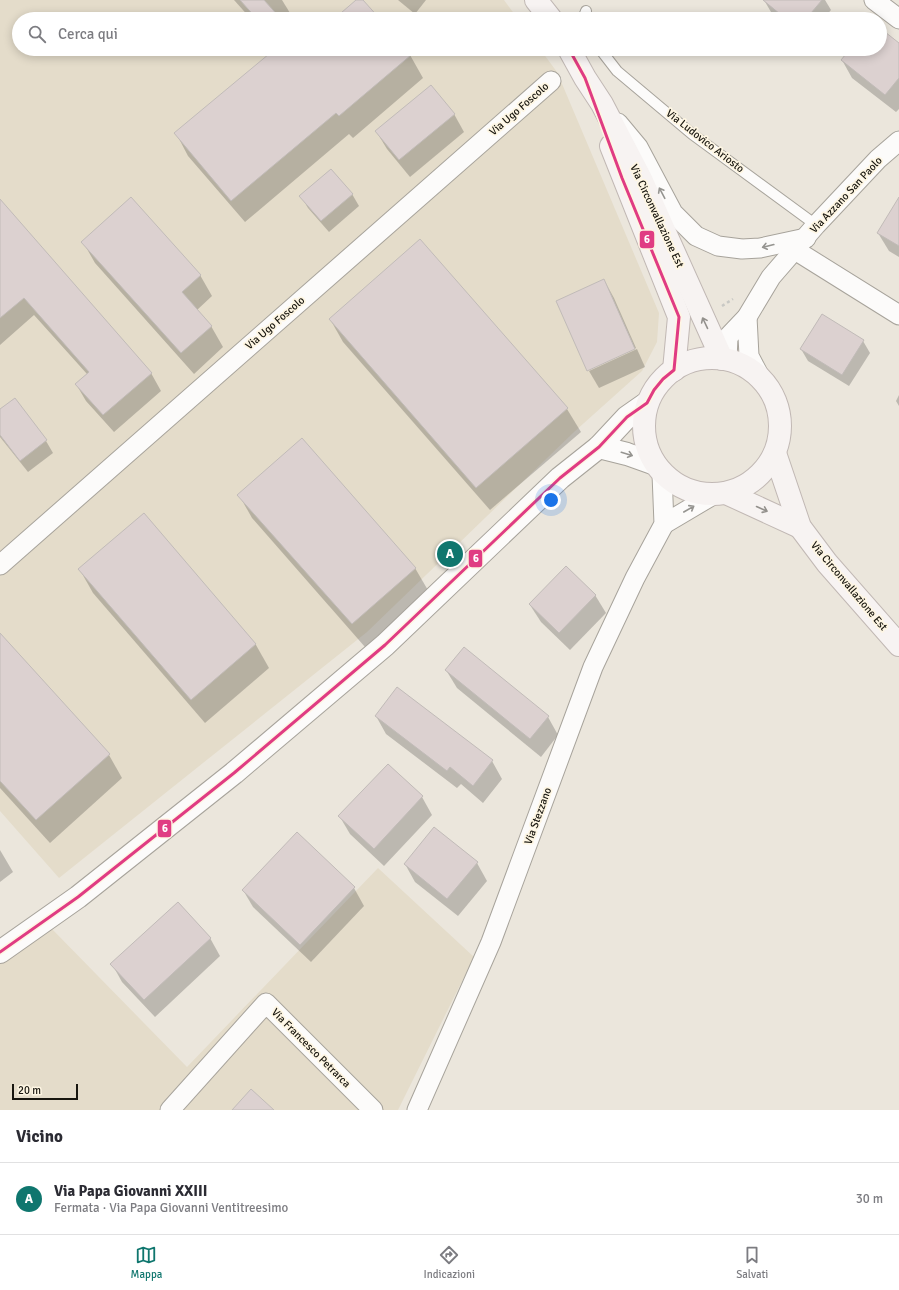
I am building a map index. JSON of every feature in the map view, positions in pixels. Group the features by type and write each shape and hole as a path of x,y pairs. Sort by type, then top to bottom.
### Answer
{"main road":[{"path":"536,0 545,12"},
{"name":"Via Circonvallazione Est","path":"573,56 602,104 641,179 701,314 725,359"},
{"name":"Via Circonvallazione Est","path":"585,78 622,178 679,317 674,370"},
{"path":"697,359 725,359 743,365 760,377 769,388 779,413 780,433 775,453 767,467 756,479 742,488 720,494 699,494 686,490 673,483 659,469 646,445 643,424 647,403 654,390 663,379 674,370 697,359"},
{"name":"Via Circonvallazione Est","path":"775,453 800,527 827,563 899,645"},
{"name":"Via Circonvallazione Est","path":"720,494 800,527"}],"street":[{"path":"874,0 899,19"},
{"name":"Via Ugo Foscolo","path":"0,565 551,81"},
{"path":"602,104 638,147 673,213 696,236 718,246 742,249 760,248 806,237 899,315"},
{"name":"Via Azzano San Paolo","path":"725,359 728,336 747,317 771,277 878,159 899,141"},
{"path":"747,317 749,356 760,377"},
{"path":"0,952 78,896 234,773 367,661 560,478 599,447 627,417 647,403"},
{"path":"599,447 627,454 659,469 664,524 720,494"},
{"name":"Via Stezzano","path":"417,1110 491,942 593,667 635,578 664,524"},
{"name":"Via Francesco Petrarca","path":"170,1110 266,1003 372,1110"}],"lane":[{"name":"Via Ludovico Ariosto","path":"605,56 617,71 692,134 806,237"}],"path":[{"path":"701,314 722,307 735,297"}],"shaded area":[{"path":"0,0 504,0 513,12 12,12 12,56 545,56 557,72 659,313 657,342 642,371 574,432 367,632 59,878 0,811"},
{"path":"378,868 474,957 398,1110 0,1110 0,964 52,929 187,1067"}],"building":[{"path":"240,0 264,0 275,12 251,12"},
{"path":"356,0 363,0 374,12 342,12"},
{"path":"763,0 822,0 812,12 778,12"},
{"path":"887,34 899,43 899,78 885,95 841,60 844,56 887,56"},
{"path":"267,56 410,56 339,116 336,113 231,201 174,133"},
{"path":"431,85 455,114 399,160 375,131"},
{"path":"331,169 353,194 321,221 299,196"},
{"path":"131,197 201,275 182,292 212,326 181,353 81,242"},
{"path":"899,197 899,246 877,233"},
{"path":"0,199 152,373 103,415 75,384 89,372 24,298 0,318"},
{"path":"420,239 568,408 476,488 329,319"},
{"path":"604,279 635,349 587,371 556,301"},
{"path":"822,314 864,340 842,375 800,349"},
{"path":"15,398 47,440 20,461 0,435 0,409"},
{"path":"302,438 416,568 352,624 237,495"},
{"path":"144,513 256,644 191,700 78,569"},
{"path":"566,566 596,595 559,633 529,604"},
{"path":"0,633 110,754 36,820 0,781"},
{"path":"464,647 549,716 530,739 445,670"},
{"path":"397,687 493,760 473,786 450,767 447,771 375,716"},
{"path":"388,764 423,796 374,849 338,816"},
{"path":"434,827 478,862 447,899 404,864"},
{"path":"297,832 355,887 300,945 242,890"},
{"path":"178,902 211,938 144,1000 110,964"},
{"path":"251,1089 274,1110 232,1110"}],"transit line":[{"name":"6","path":"0,952 78,897 234,773 385,645 560,478 599,447 627,417 647,403 654,390 663,379 674,370 679,317 622,178 585,78 573,56"}],"place":[{"name":"Via Papa Giovanni XXIII","path":"450,554"}]}
